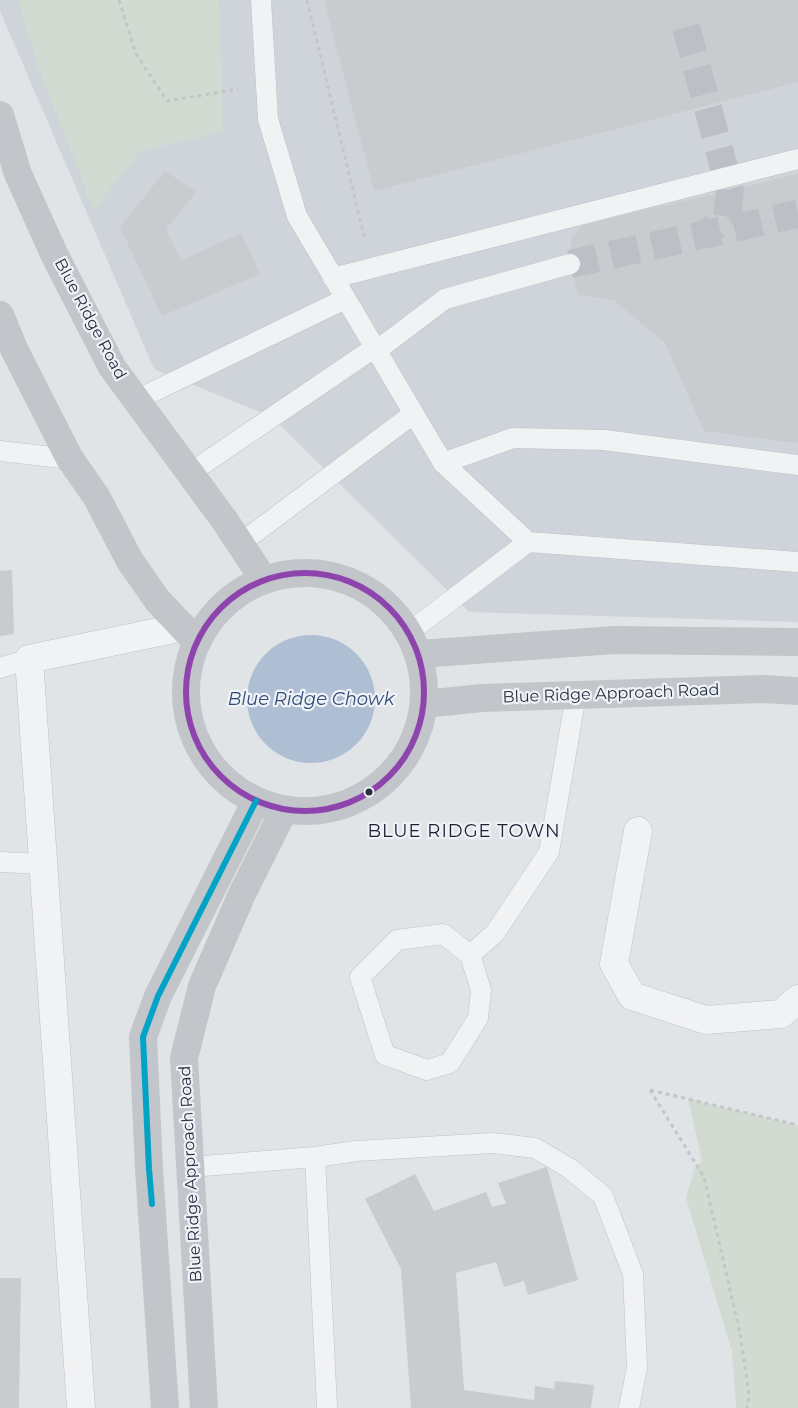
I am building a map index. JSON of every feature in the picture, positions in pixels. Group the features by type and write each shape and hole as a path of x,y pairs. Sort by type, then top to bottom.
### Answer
{"street":[{"name":"Blue Ridge Road","path":"0,115 18,174 56,256 112,367 241,544 264,580"},
{"path":"0,315 15,351 70,459 96,496 130,561 158,601 189,634 185,698 191,732 208,763 232,788 256,801 284,810 323,810 361,798 392,774 414,742 424,704 424,679 413,644 404,626 382,601 355,584 323,574 293,573 264,580 236,594 189,634 29,659 81,1408"},
{"path":"413,644 614,640 798,642"},
{"name":"Blue Ridge Approach Road","path":"424,704 482,698 763,689 798,691"},
{"path":"165,1408 149,1169 143,1037 158,996 256,801"},
{"name":"Blue Ridge Approach Road","path":"204,1408 184,1058 202,986 242,894 284,810"},
{"path":"638,831 614,964 632,996 706,1020 781,1014 798,999"},
{"path":"158,1302 198,1299"}],"lane":[{"path":"261,0 268,119 298,216 443,463 528,542 798,562"},
{"path":"333,278 798,159"},
{"path":"190,473 375,350 445,299 570,264"},
{"path":"136,400 345,299"},
{"path":"241,544 413,414"},
{"path":"443,463 513,438 604,440 798,466"},
{"path":"0,451 70,459"},
{"path":"413,644 528,542"},
{"path":"0,668 29,659"},
{"path":"470,955 495,933 550,852 576,695"},
{"path":"0,862 44,864"},
{"path":"444,934 470,955 481,990 478,1018 450,1063 427,1070 385,1055 360,977 397,940 444,934"},
{"path":"191,1166 315,1157 356,1151 493,1143 535,1148 569,1168 603,1196 633,1274 637,1367 629,1408"},
{"path":"315,1157 328,1408"}],"path":[{"path":"119,0 136,54 167,101 266,84"},
{"path":"307,0 367,246"},
{"path":"747,1408 749,1394 740,1333 704,1178 650,1090 798,1125"}],"shaded area":[{"path":"0,0 798,0 798,622 469,612 272,417 154,369 0,11"},
{"path":"18,0 219,0 223,132 140,151 94,210 39,69"},
{"path":"688,1099 798,1125 798,1408 736,1408 732,1352 686,1198 694,1169 702,1161"}],"water":[{"name":"Blue Ridge Chowk","path":"311,635 335,640 347,646 356,654 364,663 370,675 375,699 370,723 364,735 356,744 347,752 335,758 311,763 287,758 275,752 266,744 258,735 252,723 247,699 252,675 258,663 266,654 275,646 287,640"}],"building":[{"path":"324,0 798,0 798,82 374,191"},
{"path":"165,171 196,192 166,229 181,261 241,233 260,274 162,316 120,227"},
{"path":"798,174 798,443 704,431 665,343 614,300 578,295 570,264 572,237 582,226 603,220"},
{"path":"12,570 14,634 0,636 0,571"},
{"path":"547,1167 578,1280 528,1295 524,1281 504,1287 496,1262 456,1273 464,1390 534,1400 535,1386 554,1389 555,1381 594,1385 591,1408 411,1408 401,1269 365,1199 415,1174 434,1211 486,1192 492,1207 506,1203 498,1183"},
{"path":"0,1278 21,1278 19,1408 0,1408"}],"tunnel":[{"path":"686,27 730,190 727,216 705,235"},
{"path":"570,264 798,214"}],"transit line":[{"path":"305,573 328,575 351,582 371,593 389,608 404,626 415,646 422,669 424,692 422,715 415,738 404,758 389,776 371,791 351,802 328,809 305,811 282,809 259,802 239,791 221,776 206,758 195,738 188,715 186,692 188,669 195,646 206,626 221,608 239,593 259,582 282,575 305,573"},
{"path":"152,1204 143,1037 158,996 256,801"}],"district":[{"name":"BLUE RIDGE TOWN","path":"464,832"}]}
